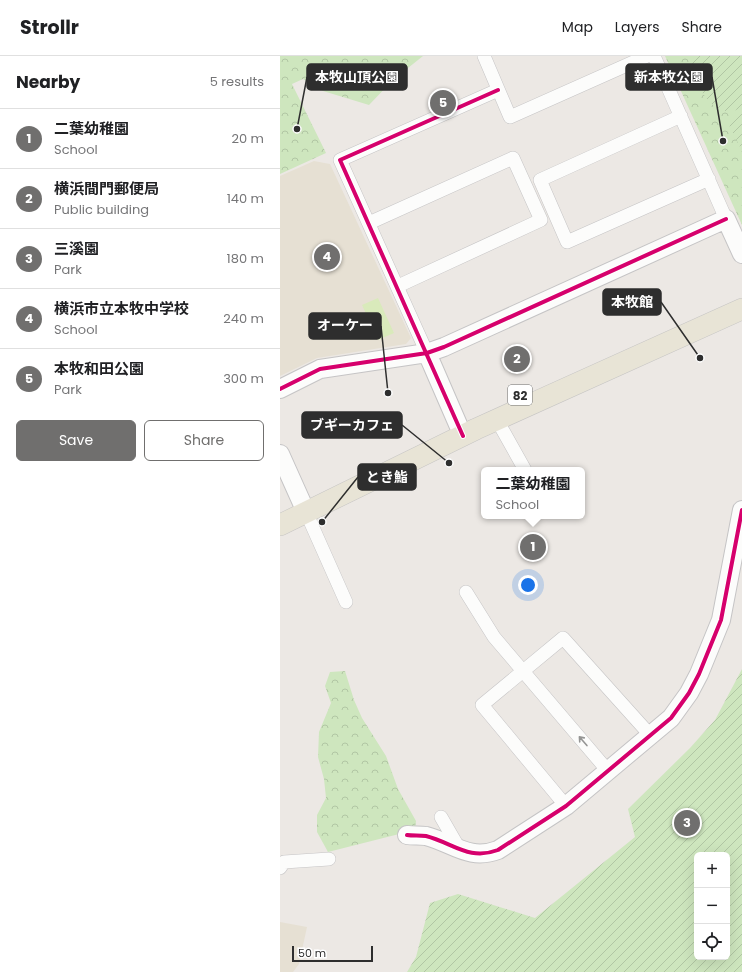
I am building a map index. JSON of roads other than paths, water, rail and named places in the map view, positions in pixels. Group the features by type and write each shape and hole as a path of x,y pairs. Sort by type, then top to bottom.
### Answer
{"main road":[{"name":"82","path":"280,524 304,506 742,296"},
{"name":"82","path":"460,430 497,420 742,309"},
{"name":"82","path":"280,511 304,506"}],"street":[{"path":"484,56 510,117 647,56"},
{"path":"654,56 742,254"},
{"path":"460,430 398,286 340,160 498,90"},
{"path":"681,116 540,180 567,242 709,179"},
{"path":"369,223 514,158 541,220 398,286"},
{"path":"280,389 320,369 427,353 726,219"},
{"path":"497,420 523,467"},
{"path":"280,454 346,602"},
{"path":"407,835 424,836 474,854 489,853 498,850 566,806 671,718 689,693 714,639 721,620 742,510"},
{"path":"466,592 494,637 522,672 608,771"},
{"path":"566,806 482,705 563,638 651,736"},
{"path":"441,817 460,850"},
{"path":"280,868 284,862 329,859"}],"place":[{"name":"本牧和田公園","path":"443,103"},
{"name":"本牧山頂公園","path":"297,129"},
{"name":"新本牧公園","path":"723,141"},
{"name":"横浜市立本牧中学校","path":"327,257"},
{"name":"本牧館","path":"700,358"},
{"name":"横浜間門郵便局","path":"517,359"},
{"name":"オーケー","path":"388,393"},
{"name":"ブギーカフェ","path":"449,463"},
{"name":"とき鮨","path":"322,522"},
{"name":"二葉幼稚園","path":"533,547"},
{"name":"三溪園","path":"687,823"}]}
